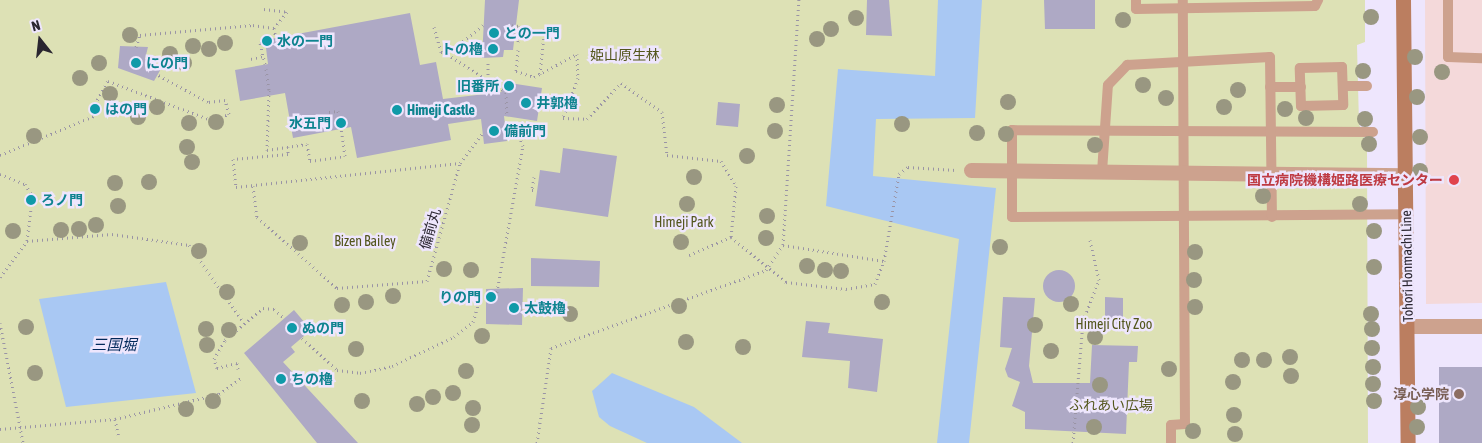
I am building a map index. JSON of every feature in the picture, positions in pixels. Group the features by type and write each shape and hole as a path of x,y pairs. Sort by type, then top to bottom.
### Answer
{"main road":[{"name":"Tohori Honmachi Line","path":"1403,0 1407,214 1408,443"}],"street":[{"path":"971,170 1406,175"},
{"path":"1408,326 1482,326"}],"lane":[{"path":"1136,0 1136,9 1183,4 1271,3 1315,6 1318,0"},
{"path":"1448,0 1448,57 1482,58"},
{"path":"1171,443 1171,425 1185,424 1182,173 1183,4"},
{"path":"1102,172 1108,85 1127,65 1183,59 1270,57 1272,217"},
{"path":"1342,67 1343,105 1301,106 1301,86 1300,68 1342,67"},
{"path":"1270,87 1301,86"},
{"path":"1342,86 1367,86"},
{"path":"1373,132 1012,130 1012,217 1183,218 1407,214"}],"path":[{"path":"537,443 551,348 766,270 783,244 800,0"},
{"path":"264,9 287,12 274,28 276,39 270,40"},
{"path":"540,75 545,24"},
{"path":"136,47 140,35 253,25 274,28"},
{"path":"447,54 483,25"},
{"path":"507,25 520,26 518,42"},
{"path":"434,27 441,52 506,92 507,116"},
{"path":"265,42 260,43 270,90 267,150 307,144 310,161 345,156 341,129"},
{"path":"518,50 516,71 540,75 577,54 578,78 563,118 587,119 621,83 662,112 667,155 721,161 736,186 731,237"},
{"path":"251,59 263,56"},
{"path":"488,60 488,80"},
{"path":"95,104 108,81 211,120 229,114 225,100 208,102 158,75"},
{"path":"329,112 338,110 339,117"},
{"path":"0,155 94,116"},
{"path":"496,296 522,146 516,128 506,130"},
{"path":"288,147 288,154 233,159 236,187 460,163 482,133"},
{"name":"備前丸","path":"253,186 258,217 337,288 427,281 460,163"},
{"path":"731,237 766,270 786,282 846,290 875,284 884,261 887,233 899,174 908,167 971,170"},
{"path":"0,174 25,184 32,195"},
{"path":"534,177 532,190 536,190"},
{"path":"0,277 27,242 31,206"},
{"path":"27,242 112,234 189,245 244,322"},
{"path":"689,255 731,237"},
{"path":"1073,443 1083,321 1099,280 1090,240"},
{"path":"783,244 884,261"},
{"path":"302,338 337,370 360,373 392,366 454,337 473,322 480,299 487,297"},
{"path":"238,369 237,362 217,368 214,359 244,322 268,307 284,318"},
{"path":"0,323 23,443"},
{"path":"0,429 115,419 219,394 241,378"},
{"path":"115,419 119,438"}],"shaded area":[{"name":"国立病院機構姫路医療センター","path":"1425,0 1482,0 1482,303 1426,304"}],"green space":[{"name":"Himeji Park","path":"0,0 1365,0 1365,42 1357,45 1359,124 1367,145 1368,443 0,443"}],"water":[{"path":"938,0 982,0 975,118 876,119 873,176 996,188 969,443 937,443 959,239 826,206 838,69 935,76"},
{"name":"三国堀","path":"166,282 196,393 66,407 39,299"},
{"path":"612,373 694,407 742,443 647,443 610,426 599,417 592,391"}],"building":[{"path":"485,0 519,0 513,50 504,50 503,57 482,58"},
{"path":"867,0 889,0 892,36 866,35"},
{"path":"1044,0 1095,0 1095,29 1045,29"},
{"path":"410,13 420,65 436,62 443,99 502,92 503,82 542,88 537,121 504,116 507,141 484,144 481,119 448,124 451,140 357,158 351,127 293,138 285,93 240,101 235,70 268,64 265,40"},
{"name":"にの門","path":"120,46 148,47 145,59 162,67 154,81 118,68"},
{"path":"718,102 740,104 738,127 716,125"},
{"path":"563,148 617,156 608,217 535,206 540,170 560,173"},
{"path":"531,258 600,261 599,287 531,286"},
{"path":"1059,270 1065,271 1070,275 1074,280 1074,292 1070,297 1065,301 1059,302 1053,301 1048,297 1044,292 1043,286 1044,280 1048,275 1053,271"},
{"name":"太鼓櫓","path":"523,288 522,325 486,324 486,289"},
{"path":"1003,297 1035,298 1029,366 1033,383 1090,383 1092,345 1138,346 1137,362 1129,362 1126,434 1025,429 1025,412 1012,406 1020,382 1008,377 1005,369 1012,348 1000,347"},
{"path":"1105,297 1123,298 1123,318 1113,327 1105,317"},
{"path":"294,310 311,330 291,347 295,352 283,362 358,443 317,443 244,353"},
{"path":"806,321 830,323 828,333 883,339 877,392 848,388 850,361 802,357"},
{"name":"淳心学院","path":"1439,367 1482,367 1482,443 1439,443"}],"place":[{"name":"との一門","path":"494,33"},
{"name":"水の一門","path":"267,41"},
{"name":"トの櫓","path":"493,49"},
{"name":"にの門","path":"136,63"},
{"name":"旧番所","path":"509,86"},
{"name":"井郭櫓","path":"526,103"},
{"name":"はの門","path":"95,109"},
{"name":"Himeji Castle","path":"397,110"},
{"name":"水五門","path":"341,123"},
{"name":"備前門","path":"494,131"},
{"name":"国立病院機構姫路医療センター","path":"1454,180"},
{"name":"ろノ門","path":"31,200"},
{"name":"りの門","path":"491,297"},
{"name":"太鼓櫓","path":"514,308"},
{"name":"ぬの門","path":"292,328"},
{"name":"ちの櫓","path":"281,379"},
{"name":"淳心学院","path":"1459,394"}],"park label":[{"name":"姫山原生林","path":"625,55"},
{"name":"Bizen Bailey","path":"365,241"},
{"name":"Himeji City Zoo","path":"1114,324"},
{"name":"ふれあい広場","path":"1111,405"}]}
